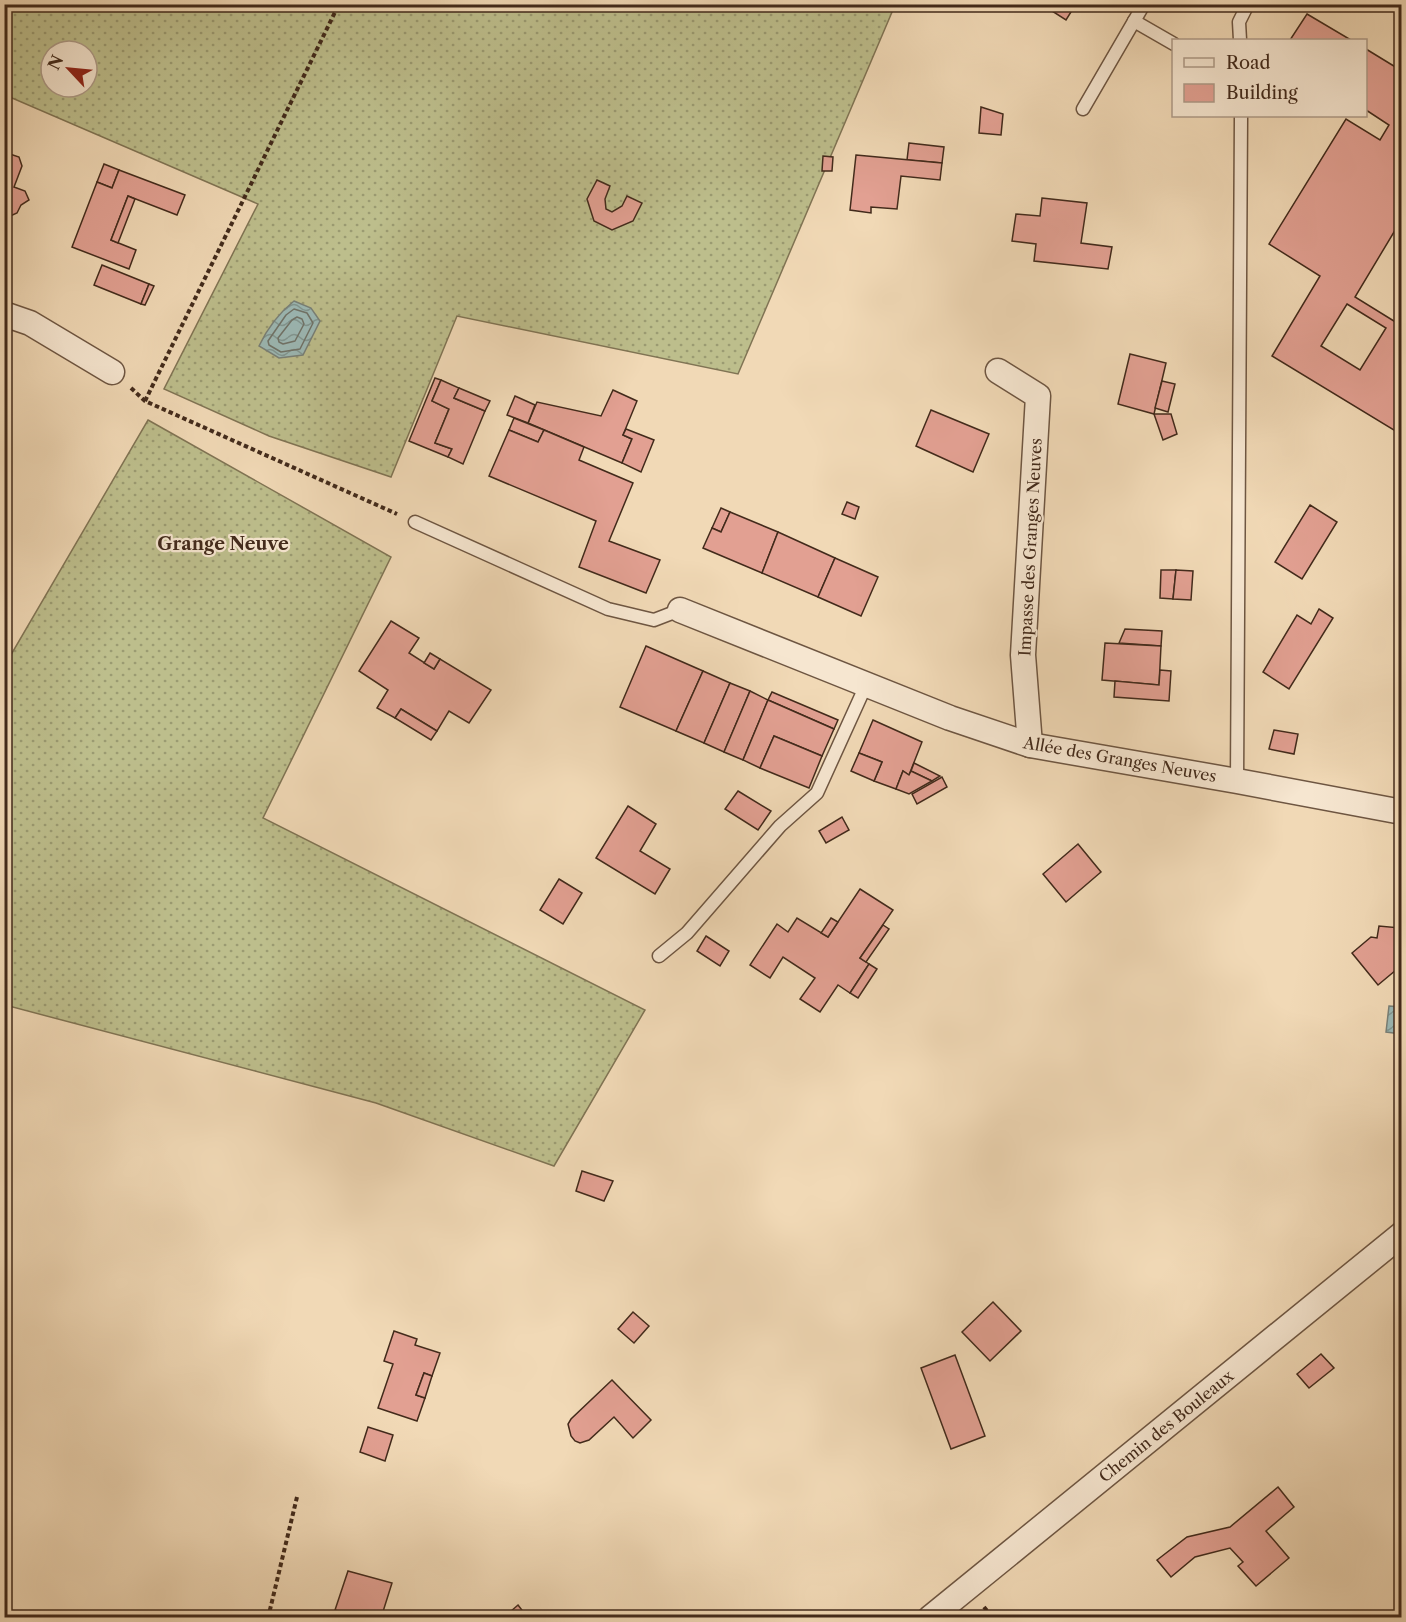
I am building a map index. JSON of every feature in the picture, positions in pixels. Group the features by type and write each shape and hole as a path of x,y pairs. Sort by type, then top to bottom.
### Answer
{"street":[{"path":"4,314 30,323 112,372"},
{"name":"Impasse des Granges Neuves","path":"998,371 1038,396 1023,655 1030,745"},
{"name":"Allée des Granges Neuves","path":"680,610 950,718 1030,745 1401,812"},
{"name":"Chemin des Bouleaux","path":"930,1617 1401,1234"}],"lane":[{"path":"1083,109 1144,4"},
{"path":"1240,39 1239,22 1248,4"},
{"path":"1134,21 1172,43"},
{"path":"1237,781 1241,117"},
{"path":"415,522 608,609 654,620 680,610"},
{"path":"659,956 687,933 780,826 817,793 866,684"}],"path":[{"path":"146,401 339,4"},
{"path":"112,372 146,401 415,522"},
{"path":"268,1617 297,1497"}],"green space":[{"path":"5,5 895,5 738,374 457,316 391,477 269,436 164,389 258,204 5,95"},
{"path":"148,420 391,557 263,818 645,1010 554,1166 376,1103 5,1005 5,665"}],"water":[{"path":"294,301 311,308 320,321 303,355 279,358 259,346 274,322"},
{"path":"1389,1006 1401,1007 1401,1034 1386,1032"}],"building":[{"path":"1041,4 1076,4 1066,20"},
{"path":"1307,14 1349,39 1291,39"},
{"path":"1367,50 1402,71 1402,229 1397,227 1355,297 1402,326 1402,435 1272,356 1320,276 1269,244 1346,119 1380,140 1389,125 1367,111","holes":["1347,304 1386,328 1360,370 1321,346"]},
{"path":"981,107 1003,114 1001,135 979,133"},
{"path":"909,143 944,147 942,163 907,160"},
{"path":"4,152 19,157 22,166 14,187 25,191 29,200 21,205 17,213 6,218 4,217"},
{"path":"856,155 942,163 940,180 901,176 897,209 871,207 871,213 850,210"},
{"path":"823,156 833,157 832,171 822,171"},
{"path":"104,164 119,170 112,188 97,182"},
{"path":"119,170 185,195 177,215 128,196 111,240 136,250 129,269 72,247 97,182 112,188"},
{"path":"597,180 610,186 605,199 606,209 612,212 622,206 627,196 642,203 633,221 612,230 594,221 587,199"},
{"path":"128,196 135,199 118,243 111,240"},
{"path":"1042,198 1087,203 1081,243 1112,247 1108,269 1034,261 1036,244 1012,241 1016,214 1040,216"},
{"path":"102,265 149,284 141,304 94,285"},
{"path":"149,284 154,286 145,305 141,304"},
{"path":"1130,354 1166,363 1154,414 1118,404"},
{"path":"435,378 441,380 432,401 449,409 435,443 452,449 448,457 409,441"},
{"path":"441,380 459,388 454,398 485,411 463,464 448,457 452,449 435,443 449,409 432,401"},
{"path":"1162,381 1175,384 1168,412 1155,408"},
{"path":"459,388 490,401 485,411 454,398"},
{"path":"613,390 637,401 623,435 632,439 622,463 528,423 537,402 601,416"},
{"path":"515,396 535,405 528,423 507,415"},
{"path":"931,410 989,434 973,472 916,446"},
{"path":"1154,414 1171,414 1177,434 1163,440"},
{"path":"514,418 544,430 538,442 509,430"},
{"path":"626,429 654,440 641,472 622,463 632,439 623,435"},
{"path":"509,430 538,442 544,430 584,447 579,460 633,483 609,541 660,560 646,593 579,567 596,521 489,476"},
{"path":"847,502 859,507 855,519 842,514"},
{"path":"1310,505 1337,522 1302,579 1275,562"},
{"path":"721,508 730,512 721,532 712,528"},
{"path":"730,512 778,532 762,573 703,548 712,528 721,532"},
{"path":"778,532 835,558 818,597 762,573"},
{"path":"835,558 878,577 861,616 818,597"},
{"path":"1161,570 1176,570 1173,599 1160,598"},
{"path":"1176,570 1193,571 1191,600 1173,599"},
{"path":"1319,609 1333,618 1289,689 1263,672 1297,615 1311,624"},
{"path":"391,621 419,638 409,653 434,669 440,659 491,690 469,723 449,711 437,731 401,709 395,718 377,708 388,690 359,671"},
{"path":"1125,629 1162,631 1161,646 1119,643"},
{"path":"1105,643 1161,646 1159,685 1102,680"},
{"path":"646,646 703,671 676,731 620,707"},
{"path":"430,653 440,659 434,669 424,663"},
{"path":"1160,670 1171,671 1169,701 1114,697 1115,681 1159,685"},
{"path":"703,671 730,683 704,743 676,731"},
{"path":"730,683 750,691 724,752 704,743"},
{"path":"750,691 768,700 743,760 724,752"},
{"path":"772,692 838,720 834,729 768,700"},
{"path":"768,700 834,729 822,756 774,736 760,768 743,760"},
{"path":"401,709 437,731 431,740 395,718"},
{"path":"873,720 922,742 909,775 903,771 896,789 874,781 882,762 859,753"},
{"path":"1274,730 1298,734 1294,754 1269,749"},
{"path":"774,736 822,756 809,788 760,768"},
{"path":"859,753 882,762 874,781 851,771"},
{"path":"914,763 940,776 932,781 911,771"},
{"path":"903,771 909,775 911,771 932,781 909,794 896,789"},
{"path":"942,777 947,787 917,804 912,794"},
{"path":"738,791 771,811 758,830 725,809"},
{"path":"628,806 656,824 640,851 670,869 655,894 596,858"},
{"path":"842,817 849,830 826,843 819,831"},
{"path":"1078,844 1101,872 1066,902 1043,874"},
{"path":"559,879 582,893 563,924 540,910"},
{"path":"860,889 893,910 860,958 869,964 850,993 838,985 820,1012 800,999 815,978 783,957 770,978 750,965 777,924 788,932 797,918 828,937"},
{"path":"1402,915 1402,971 1396,970 1378,985 1352,953 1371,937 1377,938 1379,926 1400,928"},
{"path":"831,918 838,922 828,937 821,933"},
{"path":"883,925 889,929 866,962 860,958"},
{"path":"706,936 729,951 720,966 697,951"},
{"path":"869,964 877,969 858,998 850,993"},
{"path":"582,1171 613,1181 604,1201 576,1191"},
{"path":"993,1302 1021,1331 990,1361 962,1332"},
{"path":"633,1312 649,1326 634,1343 618,1329"},
{"path":"394,1331 417,1339 415,1345 440,1353 432,1376 424,1373 416,1395 425,1398 417,1421 378,1408 393,1364 384,1361"},
{"path":"1321,1354 1334,1368 1309,1388 1297,1374"},
{"path":"955,1355 985,1436 951,1449 921,1368"},
{"path":"424,1373 432,1376 425,1398 416,1395"},
{"path":"612,1380 651,1420 633,1438 614,1417 589,1440 580,1443 575,1441 568,1424 571,1419"},
{"path":"368,1427 393,1435 385,1461 360,1452"},
{"path":"1278,1487 1294,1507 1266,1531 1289,1558 1256,1586 1238,1566 1243,1562 1230,1548 1195,1557 1171,1577 1157,1560 1187,1537 1230,1527"},
{"path":"348,1571 392,1583 381,1618 359,1618 335,1610"},
{"path":"518,1605 528,1618 503,1618"}],"district":[{"name":"Grange Neuve","path":"223,544"}]}
